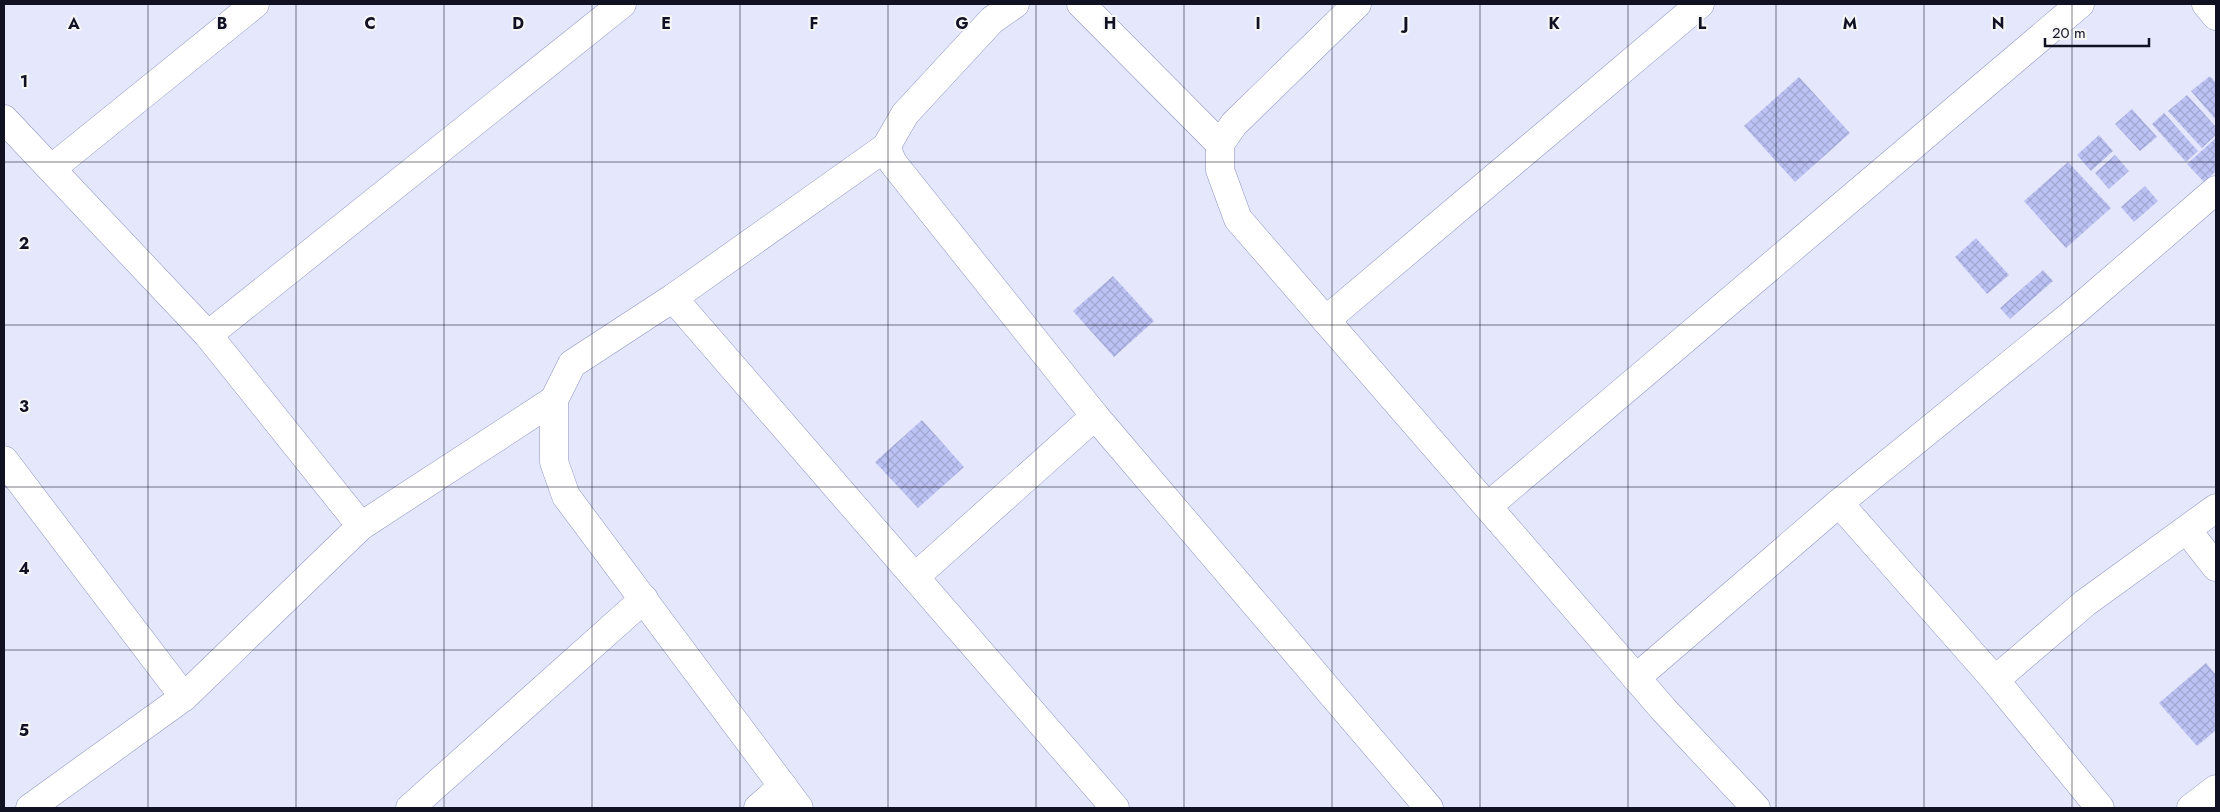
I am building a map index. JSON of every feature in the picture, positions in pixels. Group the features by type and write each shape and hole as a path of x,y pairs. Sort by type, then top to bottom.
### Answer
{"street":[{"path":"51,168 255,4"},
{"path":"208,335 622,4"},
{"path":"799,808 566,496 554,462 554,400 572,364 672,298 886,147 905,114 992,20 1016,4"},
{"path":"1081,4 1220,144"},
{"path":"1357,4 1234,124 1220,144 1220,170 1238,219 1636,678 1756,808"},
{"path":"1326,320 1700,4"},
{"path":"1488,506 2080,4"},
{"path":"2206,4 2216,16"},
{"path":"4,118 208,335 361,526"},
{"path":"886,147 894,163 1095,416 1429,808"},
{"path":"1636,678 1839,503 2072,314 2216,190"},
{"path":"672,298 1115,808"},
{"path":"30,808 184,697 361,526 554,400"},
{"path":"914,577 1095,416"},
{"path":"4,460 184,697"},
{"path":"1839,503 1995,680 2100,808"},
{"path":"1995,680 2085,603 2216,508"},
{"path":"2187,530 2216,568"},
{"path":"410,808 644,599"},
{"path":"758,808 783,786"},
{"path":"2191,808 2216,789"}],"building":[{"path":"2210,76 2216,83 2216,120 2191,91"},
{"path":"1799,77 1850,133 1795,182 1744,126"},
{"path":"2187,95 2216,127 2216,135 2202,148 2168,111"},
{"path":"2132,109 2157,137 2140,151 2115,124"},
{"path":"2164,113 2198,151 2186,162 2152,124"},
{"path":"2099,135 2113,151 2091,171 2077,155"},
{"path":"2216,138 2216,171 2204,182 2187,164"},
{"path":"2115,155 2129,171 2109,189 2095,173"},
{"path":"2068,162 2111,208 2066,248 2024,201"},
{"path":"2145,186 2158,201 2134,222 2121,207"},
{"path":"1976,238 2009,275 1987,294 1955,257"},
{"path":"2043,270 2053,281 2010,319 2000,308"},
{"path":"1113,276 1154,321 1114,357 1073,311"},
{"path":"922,420 964,467 918,508 875,462"},
{"path":"2206,663 2216,675 2216,730 2197,746 2159,703"}]}
